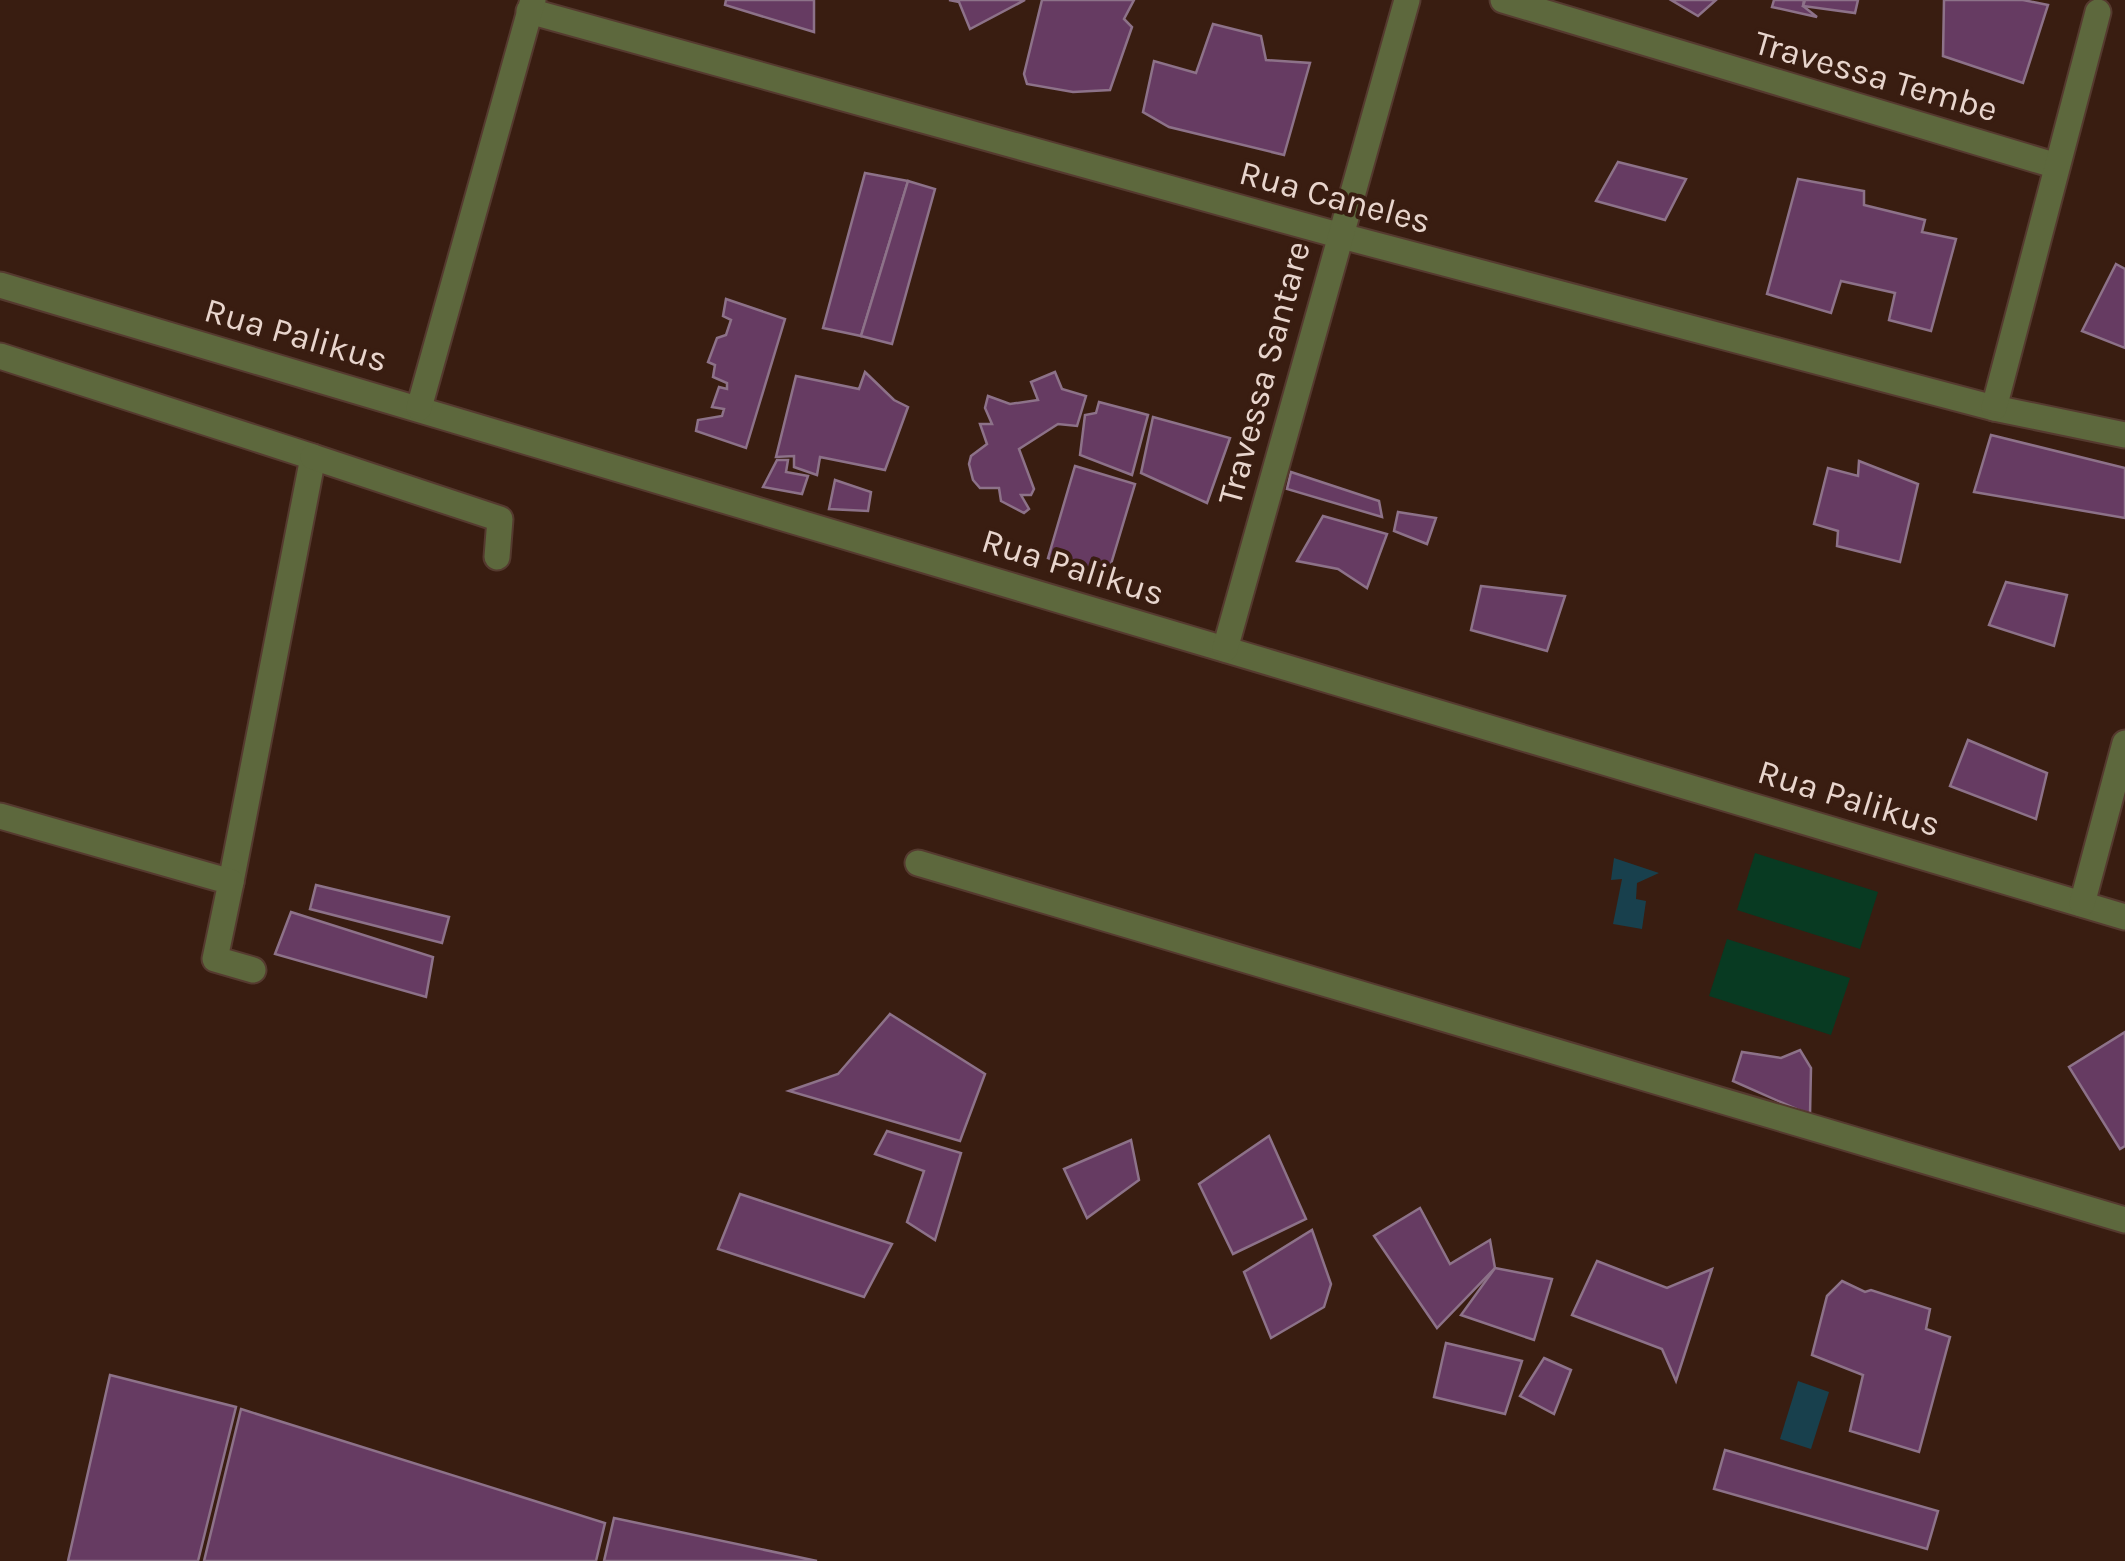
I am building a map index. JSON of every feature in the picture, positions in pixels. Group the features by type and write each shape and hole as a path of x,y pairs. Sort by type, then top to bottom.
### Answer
{"street":[{"name":"Travessa Santare","path":"1225,649 1407,0"},
{"name":"Travessa Tembe","path":"1503,0 2058,166"},
{"name":"Rua Caneles","path":"531,5 1338,235 1994,408 2125,435"},
{"path":"418,408 531,5"},
{"path":"1994,408 2098,12"},
{"name":"Rua Palikus","path":"0,284 2125,917"},
{"path":"0,356 500,519 497,558"},
{"path":"253,970 215,959 314,457"},
{"path":"2082,904 2125,744"},
{"path":"0,816 231,882"},
{"path":"918,863 2125,1220"}],"green space":[{"path":"1755,853 1878,892 1860,949 1737,910"},
{"path":"1727,939 1850,978 1831,1035 1709,996"}],"water":[{"path":"1614,858 1659,873 1637,883 1636,899 1646,901 1642,929 1613,924 1622,879 1611,880"},
{"path":"1798,1381 1829,1392 1811,1449 1780,1439"}],"building":[{"path":"726,0 814,0 814,32 725,5"},
{"path":"949,0 1025,0 970,29 959,2"},
{"path":"1042,0 1134,0 1124,19 1132,27 1110,90 1073,92 1027,84 1024,74"},
{"path":"1671,0 1716,0 1698,16"},
{"path":"1774,0 1804,0 1803,6 1817,17 1772,7"},
{"path":"1805,0 1858,0 1855,13 1803,6"},
{"path":"1944,0 2023,0 2048,5 2023,83 1943,56"},
{"path":"1213,24 1261,36 1266,60 1310,63 1284,155 1169,127 1143,112 1154,61 1196,73"},
{"path":"1618,162 1686,179 1665,220 1596,201"},
{"path":"865,173 908,181 861,336 823,328"},
{"path":"1798,179 1864,191 1864,205 1925,220 1922,232 1956,239 1931,331 1889,320 1895,293 1841,281 1831,313 1767,294"},
{"path":"908,181 935,189 892,344 861,336"},
{"path":"2116,264 2125,269 2125,348 2082,331"},
{"path":"726,299 785,319 746,448 696,431 698,420 722,416 724,409 712,407 719,387 727,389 727,383 713,377 715,365 708,362 717,338 726,335 731,320 723,316"},
{"path":"865,372 894,400 908,407 885,470 820,457 817,475 794,467 794,456 776,457 796,376 859,389"},
{"path":"1055,372 1062,389 1086,396 1077,426 1058,424 1019,449 1034,489 1031,495 1021,495 1029,509 1024,513 1001,501 999,488 980,488 973,480 969,464 971,456 987,444 980,424 992,424 985,408 988,396 1010,404 1038,400 1031,382"},
{"path":"1099,402 1148,415 1132,475 1080,455 1085,415 1096,413"},
{"path":"1153,417 1230,438 1207,503 1141,473"},
{"path":"1991,435 2125,468 2125,518 1974,492"},
{"path":"777,460 788,460 786,472 808,476 802,494 763,487"},
{"path":"1859,461 1918,484 1900,562 1837,546 1838,531 1814,524 1828,468 1858,476"},
{"path":"1075,466 1135,484 1105,584 1048,558"},
{"path":"1291,472 1379,501 1382,517 1287,489"},
{"path":"835,480 871,492 868,511 829,509"},
{"path":"1398,512 1436,518 1427,544 1394,531"},
{"path":"1323,516 1387,534 1367,588 1338,569 1297,561"},
{"path":"2006,582 2067,595 2054,646 1989,625"},
{"path":"1481,586 1565,596 1547,651 1471,630"},
{"path":"1968,740 2047,773 2036,819 1950,786"},
{"path":"316,885 449,917 442,943 310,909"},
{"path":"291,912 433,957 426,997 275,954"},
{"path":"890,1014 985,1074 960,1141 789,1091 838,1074"},
{"path":"2125,1032 2125,1146 2120,1149 2069,1067"},
{"path":"1800,1050 1811,1068 1810,1115 1733,1081 1742,1052 1781,1058"},
{"path":"887,1131 961,1153 935,1240 907,1222 924,1171 875,1154"},
{"path":"1269,1136 1306,1219 1233,1254 1199,1184"},
{"path":"1131,1140 1139,1180 1087,1218 1064,1169"},
{"path":"740,1194 892,1244 864,1297 718,1249"},
{"path":"1420,1208 1450,1264 1490,1240 1495,1268 1437,1328 1374,1236"},
{"path":"1312,1230 1331,1284 1324,1307 1271,1338 1244,1272"},
{"path":"1597,1261 1667,1288 1712,1269 1676,1381 1662,1349 1572,1315"},
{"path":"1495,1268 1552,1279 1534,1340 1461,1315"},
{"path":"1842,1281 1865,1292 1871,1290 1930,1309 1926,1329 1950,1337 1919,1452 1850,1431 1863,1375 1812,1355 1827,1296"},
{"path":"1446,1343 1522,1361 1505,1414 1434,1397"},
{"path":"1544,1358 1571,1370 1554,1414 1520,1396"},
{"path":"110,1375 236,1407 198,1561 68,1561"},
{"path":"241,1409 605,1523 596,1561 204,1561"},
{"path":"1725,1450 1938,1511 1927,1549 1714,1489"},
{"path":"614,1518 817,1561 604,1561"}]}
